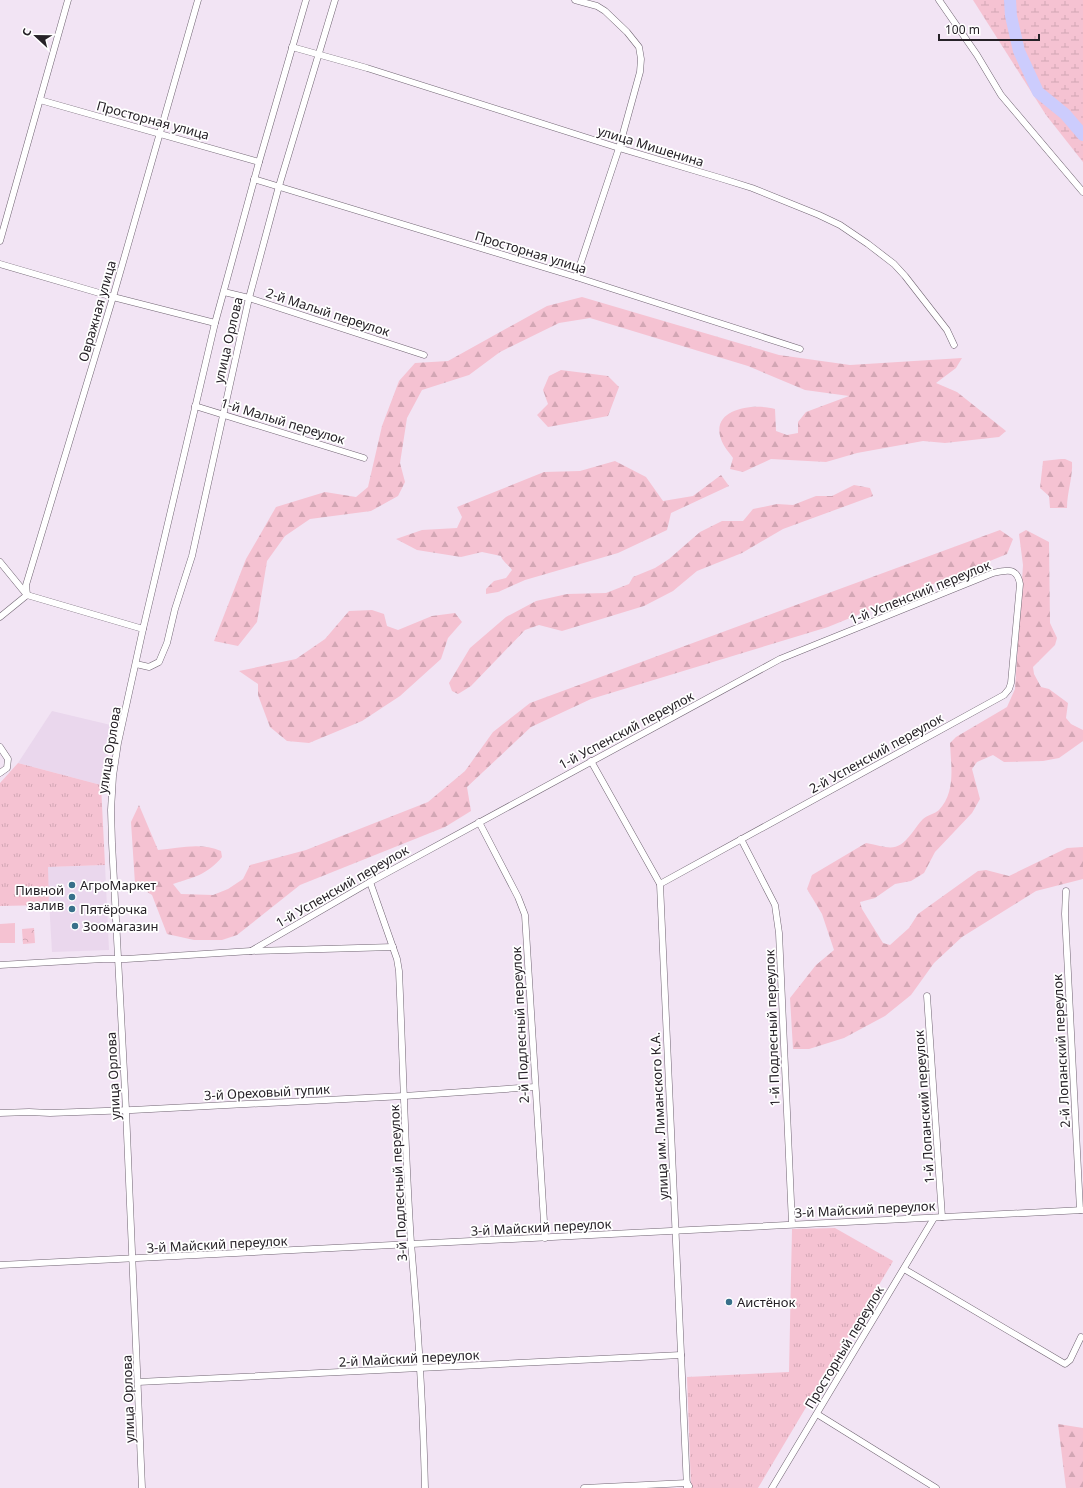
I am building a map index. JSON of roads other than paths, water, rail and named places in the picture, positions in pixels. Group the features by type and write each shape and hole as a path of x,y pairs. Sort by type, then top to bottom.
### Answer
{"street":[{"path":"0,241 68,0"},
{"name":"Овражная улица","path":"27,595 26,585 113,297 198,0"},
{"name":"улица Орлова","path":"142,1488 126,1110 111,810 113,776 118,743 143,629 215,323 254,179 306,0"},
{"name":"улица Орлова","path":"136,664 149,667 160,662 167,643 175,609 192,556 249,298 279,186 320,54 335,0"},
{"path":"575,0 597,6 606,11 627,32 639,47 641,58 640,72 619,148 576,277"},
{"path":"939,0 977,55 1001,95 1083,192"},
{"name":"улица Мишенина","path":"292,47 320,54 752,188 819,214 840,225 894,264 906,276 947,330 954,345"},
{"name":"Просторная улица","path":"40,100 259,162"},
{"name":"Просторная улица","path":"254,179 576,277 800,349"},
{"path":"0,264 113,297 215,323"},
{"name":"2-й Малый переулок","path":"224,292 249,298 424,355"},
{"name":"1-й Малый переулок","path":"195,406 223,413 364,458"},
{"path":"0,562 27,595 143,629"},
{"name":"1-й Успенский переулок","path":"251,951 370,882 780,659 993,573 1009,570 1016,573 1020,584"},
{"name":"2-й Успенский переулок","path":"660,884 1004,694 1009,689 1011,683 1020,584"},
{"path":"0,617 27,595"},
{"path":"0,747 8,759 7,768 0,774"},
{"name":"улица им. Лиманского К.А.","path":"591,761 660,884 688,1486"},
{"name":"2-й Подлесный переулок","path":"479,822 518,897 525,915 545,1238"},
{"name":"1-й Подлесный переулок","path":"742,839 775,905 779,933 792,1224"},
{"name":"3-й Подлесный переулок","path":"370,882 397,959 399,971 404,1096 420,1368 425,1488"},
{"name":"2-й Лопанский переулок","path":"1066,891 1065,914 1082,1210"},
{"name":"1-й Успенский переулок","path":"0,964 251,951 392,947"},
{"name":"1-й Лопанский переулок","path":"927,996 942,1217"},
{"name":"3-й Ореховый тупик","path":"0,1114 126,1110 404,1096 535,1087"},
{"name":"3-й Майский переулок","path":"0,1265 132,1260 792,1224 1082,1210"},
{"name":"Просторный переулок","path":"772,1488 934,1218"},
{"path":"904,1269 1065,1364 1070,1360 1081,1337"},
{"name":"2-й Майский переулок","path":"138,1382 681,1355"},
{"path":"817,1414 936,1488"},
{"path":"584,1488 688,1486"}],"waterway":[{"path":"1010,0 1011,16 1019,51 1038,92 1065,114 1083,135"}],"place":[{"name":"АгроМаркет","path":"72,885"},
{"name":"Пивной залив","path":"72,897"},
{"name":"Пятёрочка","path":"72,909"},
{"name":"Зоомагазин","path":"75,926"},
{"name":"Аистёнок","path":"729,1302"}]}
